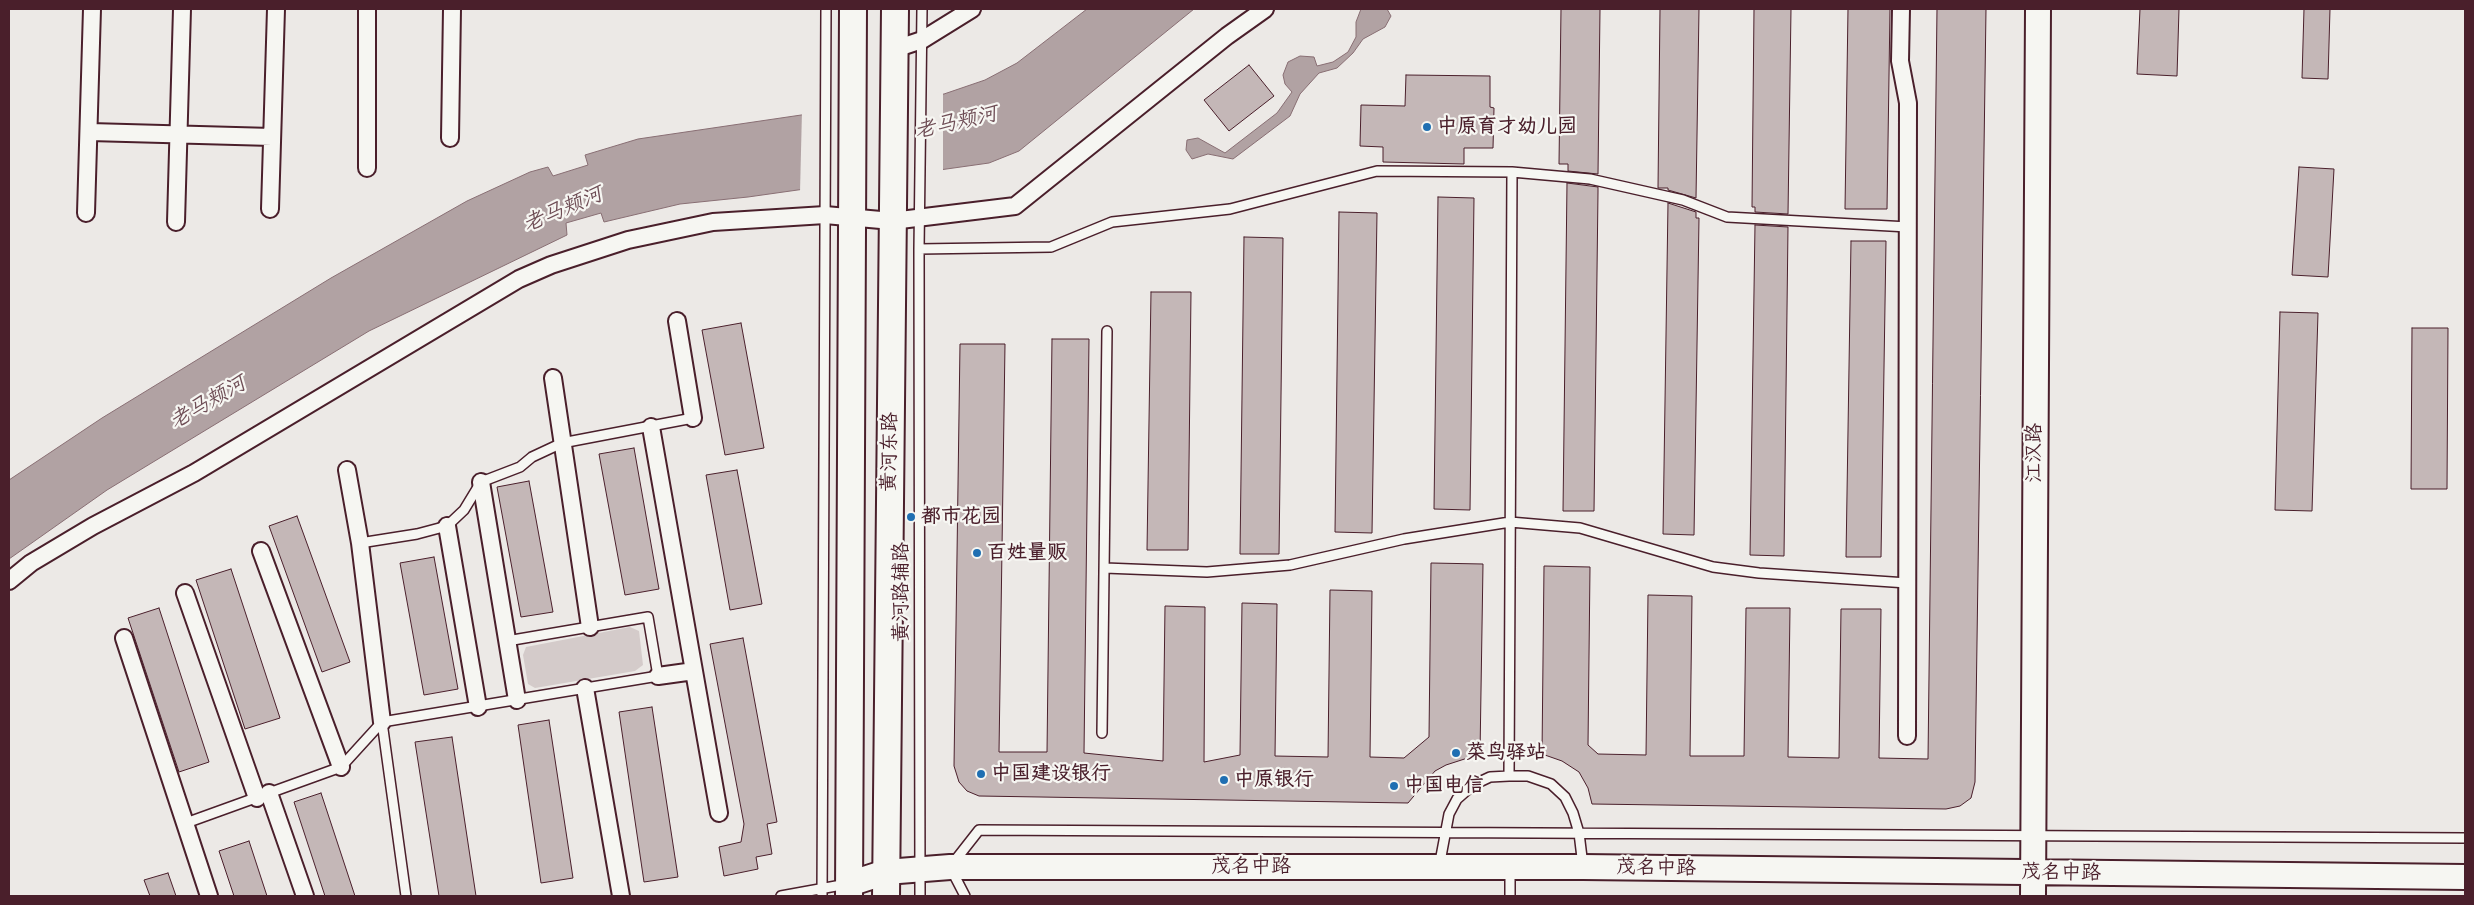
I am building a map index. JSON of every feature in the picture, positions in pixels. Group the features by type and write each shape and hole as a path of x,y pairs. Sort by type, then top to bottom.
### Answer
{"main road":[{"name":"黄河东路","path":"849,890 853,9"},
{"name":"黄河东路","path":"886,884 895,9"}],"street":[{"path":"86,213 90,132 92,9"},
{"path":"176,222 182,9"},
{"path":"270,210 276,9"},
{"path":"367,9 367,168"},
{"path":"450,138 452,9"},
{"path":"895,60 922,40 972,9"},
{"path":"9,580 31,563 93,526 194,473 519,278 628,240 712,222 825,209 892,211 920,219 1014,206 1227,36 1265,9"},
{"path":"1901,9 1900,61 1908,103 1907,736"},
{"name":"江汉路","path":"2032,885 2038,9"},
{"path":"90,132 272,137"},
{"path":"677,321 693,418"},
{"path":"553,378 590,627"},
{"path":"651,427 719,813"},
{"path":"347,470 360,543 382,722"},
{"path":"481,482 517,700"},
{"path":"446,526 478,707"},
{"path":"261,551 341,767"},
{"path":"185,593 263,795 305,896"},
{"path":"124,638 209,896"},
{"path":"658,676 694,671"},
{"path":"585,688 621,896"},
{"name":"茂名中路","path":"849,890 886,884 920,869 950,867 1583,867 2032,885 2465,877"}],"lane":[{"path":"822,892 826,9"},
{"name":"黄河路辅路","path":"920,896 919,249 922,9"},
{"path":"919,249 1051,247 1112,222 1230,208 1377,171 1512,172 1606,182 1684,200 1726,216 1908,227"},
{"path":"1509,776 1512,172"},
{"path":"1102,733 1107,331"},
{"path":"360,543 417,534 446,526 464,510 481,482 520,467 532,457 562,443 693,418"},
{"path":"1105,568 1207,572 1290,565 1404,539 1510,522 1580,528 1713,567 1759,573 1907,583"},
{"path":"186,823 341,767 382,722 658,676 648,617 507,641"},
{"path":"382,722 406,896"},
{"path":"1439,867 1449,814 1457,799 1472,785 1490,777 1509,776 1528,776 1552,784 1565,796 1579,833 1583,867"},
{"path":"965,896 950,867 979,830 2465,838"},
{"path":"1510,868 1510,896"},
{"path":"781,896 849,890"}],"shaded area":[{"path":"630,627 639,631 643,665 635,671 535,688 528,684 523,655 526,647"}],"water":[{"name":"老马颊河","path":"1087,9 1194,9 1019,151 989,163 748,197 680,204 604,222 601,213 566,223 567,235 369,331 107,490 9,559 9,480 102,418 331,278 467,201 530,172 548,167 553,176 588,165 585,155 638,139 944,94 985,80 1017,63"},
{"path":"1361,9 1387,9 1391,16 1385,27 1363,39 1353,53 1337,68 1319,73 1300,94 1290,116 1233,159 1208,154 1192,159 1186,150 1187,140 1198,138 1225,153 1277,113 1292,92 1285,84 1283,75 1288,62 1300,56 1314,57 1317,66 1333,62 1348,52 1356,37 1356,22"}],"pier":[{"path":"943,92 943,173 800,192 802,111"}],"building":[{"path":"1561,9 1600,9 1598,174 1568,171 1568,164 1559,164"},
{"path":"1660,9 1699,9 1696,198 1668,190 1668,188 1658,188"},
{"path":"1754,9 1791,9 1788,214 1755,212 1755,207 1752,207"},
{"path":"1848,9 1890,9 1887,209 1845,209"},
{"path":"1937,9 1986,9 1975,782 1971,798 1960,806 1946,809 1592,804 1588,788 1579,772 1562,761 1542,754 1544,566 1590,567 1588,745 1598,754 1646,755 1648,595 1692,596 1690,756 1744,756 1746,608 1790,608 1788,757 1839,758 1841,609 1881,609 1879,758 1928,759"},
{"path":"2140,9 2179,9 2177,76 2137,74"},
{"path":"2304,9 2330,9 2328,79 2302,78"},
{"path":"1249,65 1274,96 1229,131 1204,100"},
{"name":"中原育才幼儿园","path":"1406,75 1490,76 1490,107 1494,108 1493,148 1464,148 1464,164 1383,162 1383,147 1360,146 1361,105 1405,106"},
{"path":"2299,167 2334,169 2328,277 2292,275"},
{"path":"1567,183 1598,187 1594,511 1563,511"},
{"path":"1438,197 1474,198 1470,510 1434,509"},
{"path":"1668,203 1696,212 1696,218 1699,218 1694,535 1663,534"},
{"path":"1339,212 1377,213 1372,533 1335,532"},
{"path":"1755,225 1788,227 1784,556 1750,555"},
{"path":"1244,237 1283,238 1279,554 1240,554"},
{"path":"1851,241 1886,241 1881,557 1846,557"},
{"path":"1151,292 1191,292 1188,550 1147,550"},
{"path":"2280,312 2318,313 2312,511 2275,510"},
{"path":"741,323 764,448 725,455 702,330"},
{"path":"2412,328 2448,328 2447,489 2411,489"},
{"path":"1052,339 1089,339 1084,753 1163,761 1165,606 1205,607 1204,762 1240,755 1242,603 1277,604 1275,756 1328,757 1330,590 1372,591 1370,757 1404,758 1429,737 1431,563 1483,564 1480,754 1446,765 1435,771 1408,803 979,796 967,791 959,782 954,766 960,344 1005,344 999,752 1047,752"},
{"path":"634,448 659,589 625,595 599,454"},
{"path":"737,470 762,604 730,610 706,475"},
{"path":"529,481 553,612 521,617 497,487"},
{"path":"297,516 350,662 322,672 269,526"},
{"path":"434,557 458,689 424,695 400,563"},
{"path":"231,569 280,718 245,729 196,580"},
{"path":"159,608 209,762 179,772 128,618"},
{"path":"743,638 777,822 767,824 772,854 756,857 758,869 724,876 719,847 741,842 744,824 710,644"},
{"path":"652,707 678,877 644,882 619,712"},
{"path":"549,720 573,878 541,883 518,725"},
{"path":"452,737 476,896 439,896 415,742"},
{"path":"321,793 355,896 325,896 294,802"},
{"path":"249,841 267,896 234,896 219,851"},
{"path":"168,873 176,896 150,896 144,880"}],"place":[{"name":"中原育才幼儿园","path":"1427,127"},
{"name":"都市花园","path":"911,517"},
{"name":"百姓量贩","path":"977,553"},
{"name":"菜鸟驿站","path":"1456,753"},
{"name":"中国建设银行","path":"981,774"},
{"name":"中原银行","path":"1224,780"},
{"name":"中国电信","path":"1394,786"}]}
